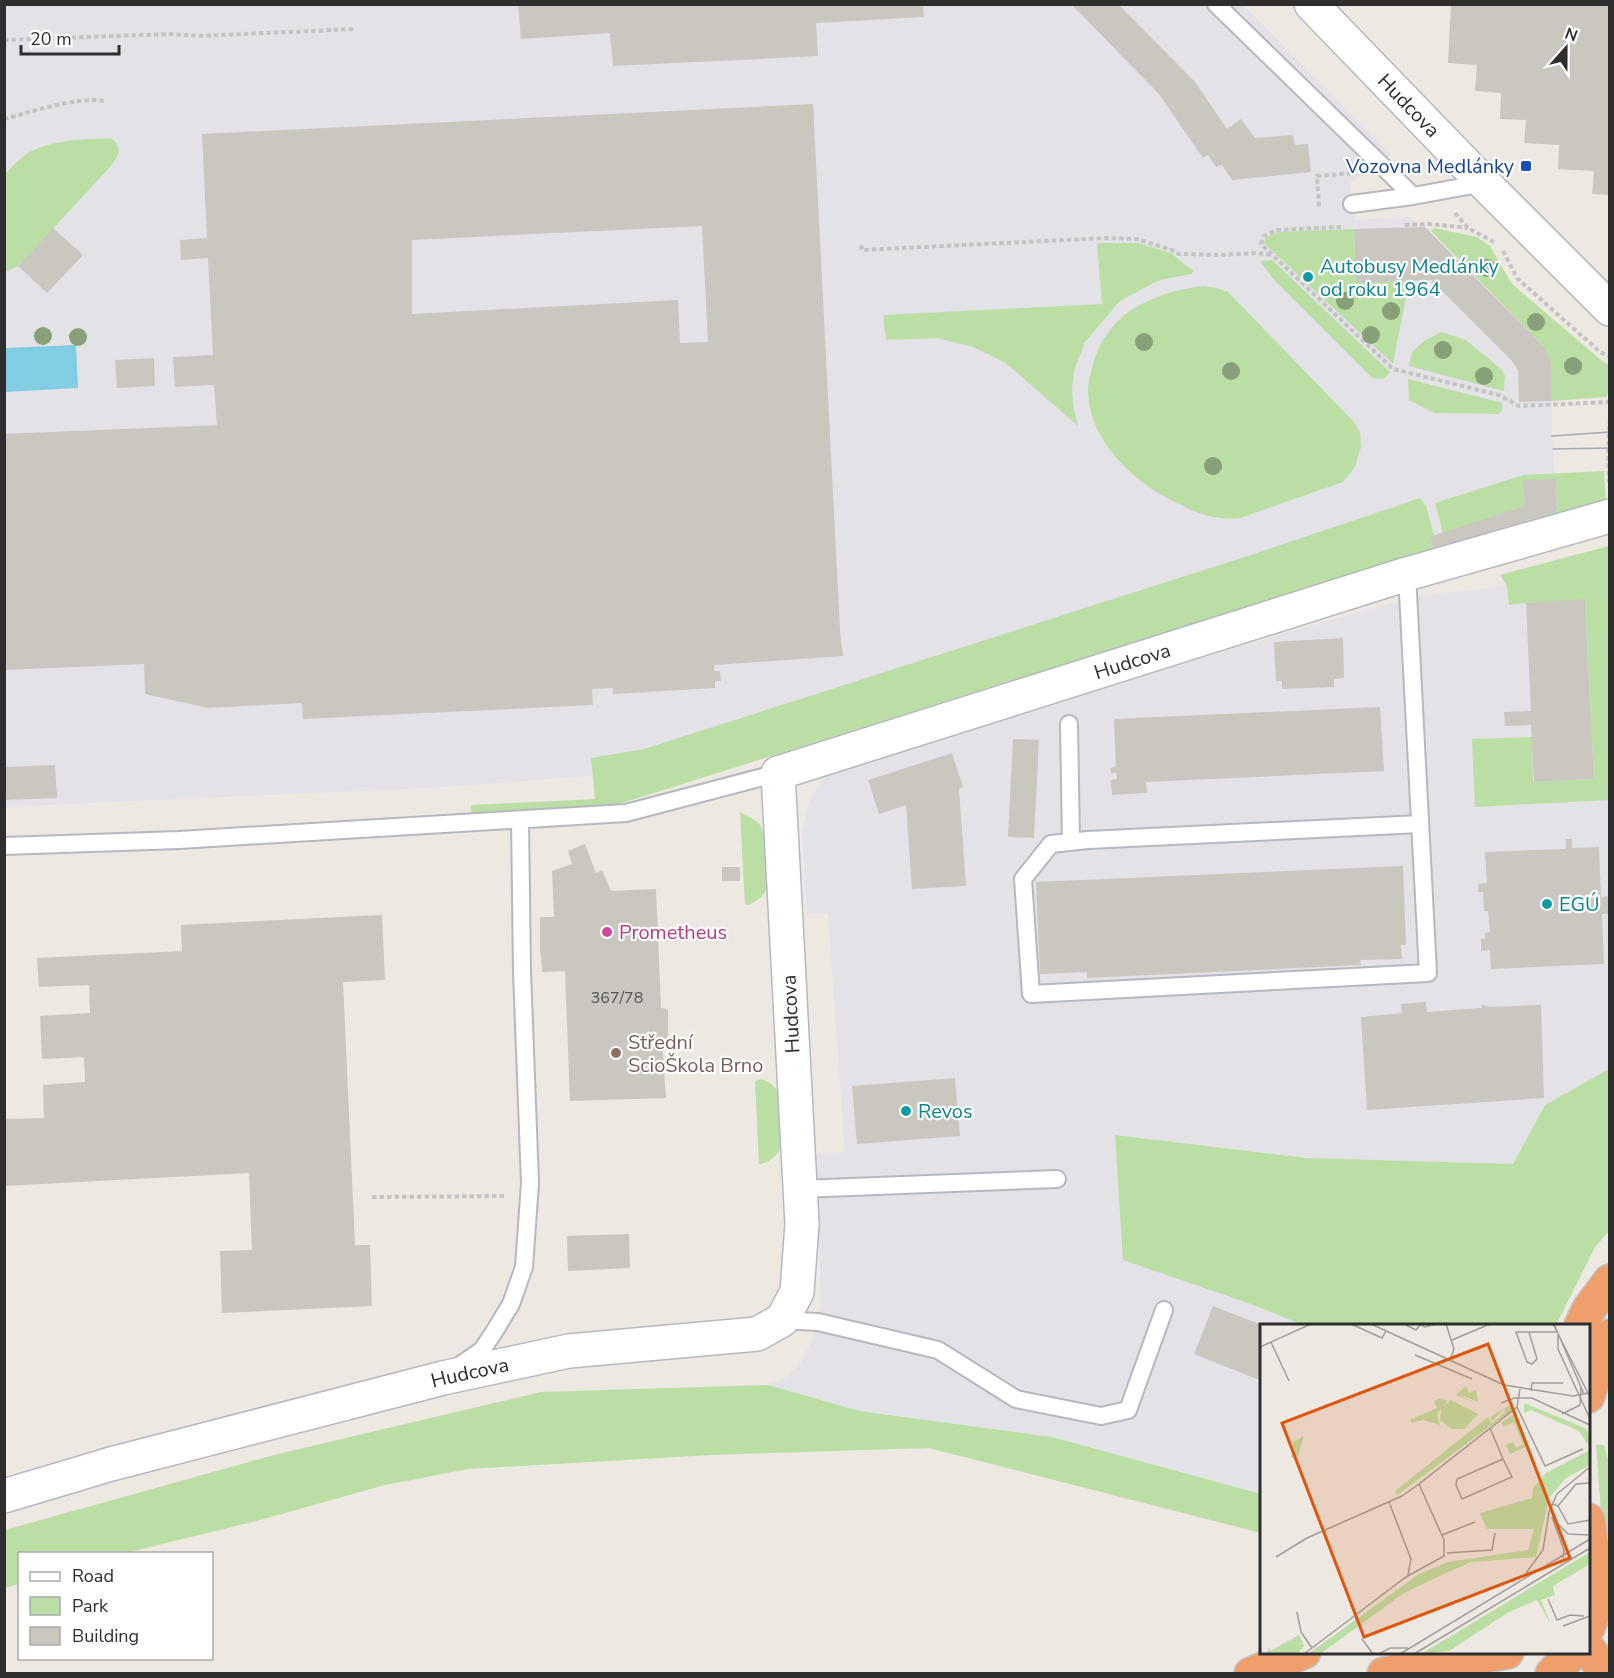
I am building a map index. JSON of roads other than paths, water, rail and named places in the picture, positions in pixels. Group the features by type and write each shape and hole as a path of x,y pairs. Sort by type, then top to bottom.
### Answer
{"highway":[{"path":"1582,1324 1589,1309 1610,1281"},
{"path":"1590,1389 1598,1362 1610,1336"},
{"path":"1590,1538 1595,1604 1590,1621"},
{"path":"1590,1638 1610,1635"},
{"path":"1590,1651 1600,1665 1610,1671"},
{"path":"1251,1674 1301,1654"},
{"path":"1384,1674 1501,1654"},
{"path":"1552,1674 1572,1654"}],"street":[{"name":"Hudcova","path":"1313,5 1484,183 1610,309"},
{"name":"Hudcova","path":"4,1496 111,1464 443,1378 569,1351 757,1335 782,1320 796,1292 802,1224 778,773 1407,574 1610,516"}],"lane":[{"path":"1216,4 1413,196"},
{"path":"1352,204 1484,183"},
{"path":"1407,574 1428,973 1030,994 1023,879 1051,844 1071,841 1420,824"},
{"path":"1069,724 1071,841"},
{"path":"4,846 179,840 626,813 778,773"},
{"path":"443,1378 482,1350 511,1304 524,1267 529,1196 529,1143 522,976 520,820"},
{"path":"800,1189 1058,1179"},
{"path":"782,1320 818,1322 938,1350 1016,1399 1101,1416 1128,1410 1164,1310"}],"water":[{"path":"76,345 78,388 5,392 5,348"}],"tram line":[{"path":"1552,436 1610,432"},
{"path":"1553,449 1610,448"}],"place":[{"name":"Vozovna Medlánky","path":"1526,166"},
{"name":"Autobusy Medlánky od roku 1964","path":"1308,277"},
{"name":"EGÚ","path":"1547,904"},
{"name":"Prometheus","path":"607,932"},
{"name":"Střední ScioŠkola Brno","path":"616,1053"},
{"name":"Revos","path":"906,1111"}]}
